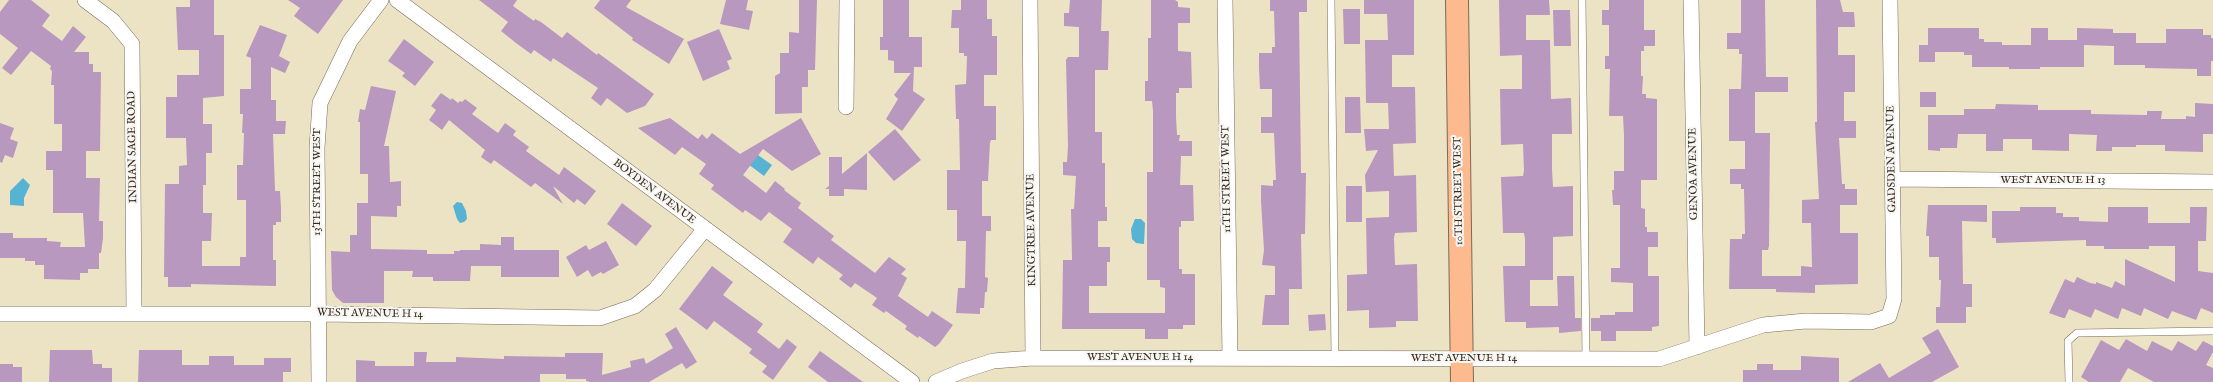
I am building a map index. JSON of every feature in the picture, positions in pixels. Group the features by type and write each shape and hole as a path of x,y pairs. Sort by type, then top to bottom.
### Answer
{"main road":[{"name":"10TH STREET WEST","path":"1457,0 1462,382"}],"street":[{"name":"INDIAN SAGE ROAD","path":"84,0 113,21 132,44 134,314"},
{"name":"13TH STREET WEST","path":"319,382 320,314 317,148 320,103 350,41 381,0"},
{"name":"BOYDEN AVENUE","path":"397,0 704,230 912,382"},
{"path":"846,107 847,0"},
{"name":"KINGTREE AVENUE","path":"1030,0 1033,358"},
{"name":"11TH STREET WEST","path":"1225,0 1230,358"},
{"name":"GENOA AVENUE","path":"1691,0 1697,347"},
{"name":"GADSDEN AVENUE","path":"1889,316 1894,299 1890,0"},
{"name":"WEST AVENUE H 13","path":"1892,180 2213,182"},
{"name":"WEST AVENUE H 14","path":"0,314 320,314 600,318 635,306 655,290 704,230"},
{"name":"WEST AVENUE H 14","path":"1033,358 1658,359 1763,325 1806,321 1871,322 1889,316"},
{"path":"936,382 962,371 993,361 1033,358"}],"lane":[{"path":"1331,0 1335,358"},
{"path":"1582,0 1586,360"},
{"path":"2069,382 2068,341 2077,333 2213,331"}],"water":[{"path":"751,150 772,165 764,176 748,164"},
{"path":"23,178 30,185 24,198 24,206 10,205 10,191"},
{"path":"457,202 462,203 466,211 467,219 460,223 457,219 453,206"},
{"path":"1135,219 1141,219 1145,223 1144,244 1136,243 1132,239 1131,229"}],"building":[{"path":"9,0 31,0 50,15 42,26 62,41 73,26 86,37 74,52 89,52 89,64 93,64 93,72 101,72 100,151 86,151 86,178 100,178 99,221 103,221 103,238 101,253 99,253 99,269 88,269 88,273 80,273 80,280 44,279 44,265 35,265 35,261 25,261 25,258 0,258 0,233 13,233 13,238 47,238 47,241 61,242 60,247 85,247 83,213 53,213 53,170 46,170 46,151 62,151 62,124 54,124 54,85 51,85 51,66 31,51 11,75 2,68 18,48 0,34 0,12"},
{"path":"190,0 214,0 214,35 224,35 224,96 203,98 203,124 212,124 212,153 206,153 206,185 203,185 203,213 212,213 211,241 202,241 202,266 240,266 240,257 246,257 246,200 237,200 237,165 243,165 244,133 242,133 243,114 240,114 240,89 251,89 251,58 246,56 260,25 287,35 279,56 290,62 285,73 271,67 271,100 276,100 276,121 286,121 285,134 273,134 275,191 280,191 281,208 281,222 276,222 276,225 273,225 273,260 276,260 276,286 191,284 191,287 168,287 168,277 164,277 165,184 179,184 179,166 187,165 186,138 166,138 166,97 177,97 177,75 199,75 199,50 178,50 176,7 190,7"},
{"path":"288,0 343,0 318,34 294,16 300,8"},
{"path":"479,0 517,0 513,6 534,21 535,19 541,22 562,38 567,32 597,55 598,53 654,94 645,106 627,113 607,98 601,106 591,98 598,88 553,58 551,62 534,50 531,54 516,43 501,31 508,22"},
{"path":"600,0 631,0 626,7 684,39 669,64 632,40 633,38 594,8"},
{"path":"726,0 748,0 746,10 753,11 749,30 720,24"},
{"path":"799,0 817,0 815,70 808,70 808,87 802,87 802,113 775,114 775,76 780,73 780,53 789,53 789,32 799,33"},
{"path":"883,0 909,0 909,37 922,37 922,67 914,67 913,91 925,99 902,131 886,119 898,99 894,95 911,73 894,73 894,61 888,60 888,50 880,50 880,37 883,37"},
{"path":"961,0 987,0 987,19 992,19 992,36 997,36 997,75 984,75 984,106 996,106 996,140 991,140 990,143 988,181 982,181 982,216 991,216 991,231 986,231 985,277 988,278 987,292 985,292 984,308 980,308 980,314 956,313 958,288 965,288 966,241 957,241 957,210 947,210 947,170 960,170 959,119 956,119 955,85 966,84 967,56 964,56 964,53 959,53 959,28 951,28 952,10 961,10"},
{"path":"1070,0 1102,0 1101,31 1109,31 1108,70 1095,70 1095,132 1102,132 1102,163 1105,163 1105,207 1107,207 1107,221 1098,221 1098,247 1110,247 1110,262 1107,262 1107,286 1089,286 1089,313 1165,313 1165,288 1160,287 1160,280 1147,280 1147,172 1153,172 1153,111 1152,101 1145,101 1145,81 1148,81 1148,38 1151,38 1151,0 1175,0 1178,2 1178,7 1190,8 1190,23 1178,23 1178,51 1191,52 1192,88 1179,88 1179,93 1176,93 1176,117 1177,135 1180,135 1179,141 1192,141 1192,156 1181,156 1180,185 1193,185 1194,221 1181,221 1181,227 1179,227 1179,269 1182,269 1182,274 1195,274 1195,325 1183,325 1183,329 1168,329 1168,339 1145,339 1145,329 1062,329 1063,260 1072,260 1071,209 1074,209 1076,176 1063,175 1063,162 1067,162 1068,146 1066,60 1068,57 1079,57 1079,27 1064,26 1064,13 1069,13"},
{"path":"1270,0 1307,0 1307,12 1299,12 1301,173 1306,173 1305,234 1301,234 1302,289 1289,289 1289,325 1262,325 1265,295 1275,295 1275,266 1262,265 1264,250 1261,185 1273,186 1273,180 1276,180 1274,133 1261,133 1261,117 1272,117 1272,89 1260,89 1259,68 1259,53 1272,53 1272,47 1275,47 1274,11 1270,11"},
{"path":"1364,0 1414,0 1414,55 1392,55 1392,87 1415,87 1416,143 1393,144 1394,176 1416,175 1417,232 1395,233 1394,238 1395,265 1417,264 1418,321 1396,321 1396,327 1369,328 1369,310 1347,311 1347,275 1367,274 1366,218 1389,217 1389,191 1366,192 1365,175 1378,150 1366,151 1364,129 1389,129 1388,103 1366,103 1365,40 1388,40 1387,14 1364,14"},
{"path":"1499,0 1549,0 1550,15 1526,15 1526,40 1550,40 1551,99 1571,98 1572,134 1552,134 1552,170 1553,187 1573,186 1573,236 1553,237 1553,280 1530,280 1530,306 1558,306 1557,276 1574,276 1575,318 1581,318 1581,331 1559,333 1559,327 1526,328 1526,322 1505,322 1503,266 1525,266 1525,239 1524,233 1503,233 1501,177 1523,176 1524,170 1523,144 1501,145 1500,89 1522,89 1522,55 1500,56"},
{"path":"1609,0 1644,0 1644,30 1655,30 1655,46 1644,46 1644,51 1641,51 1641,76 1643,76 1642,94 1646,94 1646,98 1657,99 1657,180 1641,180 1641,208 1645,209 1645,227 1647,227 1647,232 1658,232 1658,247 1648,247 1648,276 1659,276 1659,326 1652,327 1652,331 1616,331 1616,341 1601,341 1601,331 1591,331 1591,318 1600,318 1600,315 1615,315 1615,312 1633,312 1633,283 1611,282 1611,268 1620,268 1620,205 1613,205 1612,190 1614,190 1614,171 1624,171 1624,135 1623,116 1609,116 1610,69 1605,69 1605,56 1609,56 1609,25 1602,25 1602,10 1609,10"},
{"path":"1741,0 1765,0 1766,77 1788,77 1788,92 1755,92 1755,133 1770,133 1769,246 1768,250 1762,250 1762,276 1801,276 1801,266 1812,267 1811,223 1802,223 1802,200 1819,199 1815,122 1817,122 1816,0 1840,0 1843,12 1854,12 1855,27 1838,27 1838,55 1855,55 1855,92 1844,92 1844,121 1856,121 1856,138 1839,138 1842,184 1845,184 1845,189 1857,189 1857,205 1840,205 1840,233 1858,233 1858,284 1815,285 1815,293 1776,292 1776,289 1729,289 1730,239 1742,239 1742,234 1745,234 1744,189 1741,189 1741,184 1730,184 1730,169 1745,169 1745,141 1729,141 1729,89 1741,89 1742,54 1739,54 1739,49 1727,49 1727,33 1741,33"},
{"path":"1343,9 1360,9 1360,44 1344,44"},
{"path":"1553,10 1570,10 1571,46 1554,46"},
{"path":"1928,28 1979,28 1979,39 1984,39 1984,42 2002,42 2002,45 2031,45 2031,28 2048,28 2048,40 2077,40 2077,28 2113,29 2113,33 2136,33 2136,43 2166,43 2166,29 2203,29 2203,35 2211,35 2211,38 2213,38 2213,61 2211,61 2211,76 2197,76 2197,69 2145,68 2145,65 2114,65 2114,46 2084,45 2084,67 2009,69 2009,67 1972,67 1972,55 1964,55 1964,52 1935,52 1935,62 1919,62 1919,45 1928,45"},
{"path":"719,29 732,59 727,61 730,69 703,81 687,42"},
{"path":"404,39 434,62 415,86 402,76 405,73 388,61"},
{"path":"371,86 396,91 384,146 389,146 390,182 401,181 401,206 397,206 397,217 371,216 371,249 427,250 427,254 454,254 454,251 460,250 480,250 480,244 501,245 501,237 514,237 514,250 559,250 559,277 501,277 501,266 471,266 470,281 433,281 433,277 412,277 413,271 384,271 384,303 343,303 336,297 332,290 331,251 350,252 350,235 357,235 357,203 368,203 368,174 360,174 360,122 358,122 360,109 365,110"},
{"path":"1920,92 1936,92 1936,107 1920,107"},
{"path":"441,93 451,100 452,98 458,103 465,99 477,108 472,114 498,133 505,123 516,131 513,135 529,147 526,151 559,175 564,167 596,191 585,205 577,199 574,203 553,186 563,204 535,183 531,187 494,160 491,164 481,157 485,150 449,120 442,130 429,120 436,110 431,106"},
{"path":"1345,97 1360,97 1361,133 1345,133"},
{"path":"2195,103 2213,104 2213,134 2203,134 2203,152 2165,151 2165,145 2112,147 2112,151 2096,151 2097,135 2069,134 2069,151 2032,150 2032,139 2003,139 2003,151 1986,151 1986,134 1958,134 1957,148 1940,148 1940,151 1928,150 1928,115 1964,115 1964,109 1995,109 1996,104 2038,105 2038,110 2091,110 2091,114 2147,115 2147,111 2162,111 2161,119 2186,119 2186,116 2195,117"},
{"path":"670,118 698,139 702,134 707,139 712,133 740,154 801,118 821,154 792,171 763,149 743,175 766,193 775,181 801,203 798,208 834,236 831,240 875,273 889,257 906,269 901,274 907,278 898,296 928,317 932,311 953,325 939,344 935,347 919,336 918,338 905,329 907,326 886,311 884,313 872,305 877,298 855,283 851,288 839,279 843,275 818,257 813,264 783,242 792,229 769,212 761,221 745,210 743,213 711,189 714,185 699,174 706,164 682,147 675,155 638,128"},
{"path":"0,123 14,128 10,139 18,142 13,158 5,155 2,163 0,162"},
{"path":"895,129 921,160 894,181 868,152"},
{"path":"867,153 867,190 844,189 844,196 829,196 829,189 825,189 829,186 829,157 842,157 842,174"},
{"path":"1346,186 1362,186 1362,222 1346,222"},
{"path":"622,203 652,226 636,246 607,224"},
{"path":"1928,205 1987,205 1987,222 1962,221 1963,284 1972,284 1972,307 1966,307 1966,323 1936,323 1936,307 1940,307 1941,280 1939,280 1939,257 1929,257 1929,236 1926,236"},
{"path":"2020,207 2056,207 2056,213 2063,213 2063,217 2079,217 2079,221 2108,222 2108,207 2148,207 2148,223 2190,223 2190,207 2207,207 2206,241 2198,241 2198,271 2213,273 2213,313 2201,308 2196,320 2172,311 2168,319 2144,308 2141,316 2122,308 2118,319 2095,309 2091,318 2069,309 2065,318 2049,313 2065,279 2074,283 2077,277 2090,283 2096,284 2096,282 2112,288 2115,281 2125,286 2125,259 2175,282 2175,246 2149,246 2149,249 2104,249 2104,246 2086,246 2086,240 1996,243 1996,238 1992,238 1992,211 2020,211"},
{"path":"606,241 619,265 603,274 601,272 592,277 588,270 577,277 566,257 586,245 589,250"},
{"path":"712,266 733,282 723,295 763,324 757,332 779,349 787,339 797,347 773,380 762,372 767,366 749,353 752,349 714,321 707,330 679,309"},
{"path":"1325,314 1326,330 1309,331 1308,315"},
{"path":"676,327 697,362 686,369 682,363 649,382 590,382 586,381 586,379 566,379 566,374 540,374 540,382 356,382 356,360 375,361 375,366 414,366 414,352 427,352 426,362 456,362 456,357 504,359 504,356 565,357 565,353 603,353 602,375 631,367 630,361 644,358 646,364 673,348 665,334"},
{"path":"1938,329 1959,367 1932,382 1848,382 1880,363 1889,378 1931,353 1922,338"},
{"path":"2126,339 2147,351 2152,341 2172,351 2178,341 2196,351 2203,341 2213,346 2213,352 2206,365 2213,368 2213,382 2154,382 2128,368 2120,382 2089,382 2081,377 2101,340 2119,350"},
{"path":"50,350 92,350 93,364 102,364 102,368 112,368 112,382 49,382"},
{"path":"139,350 182,350 182,365 209,365 209,356 234,356 234,365 264,365 264,358 291,358 291,372 283,372 283,382 138,382"},
{"path":"820,351 863,382 828,382 808,367"},
{"path":"1801,356 1839,358 1839,382 1743,382 1743,370 1757,370 1757,364 1773,364 1773,370 1801,370"},
{"path":"0,364 13,364 13,367 22,367 22,382 0,382"}]}
